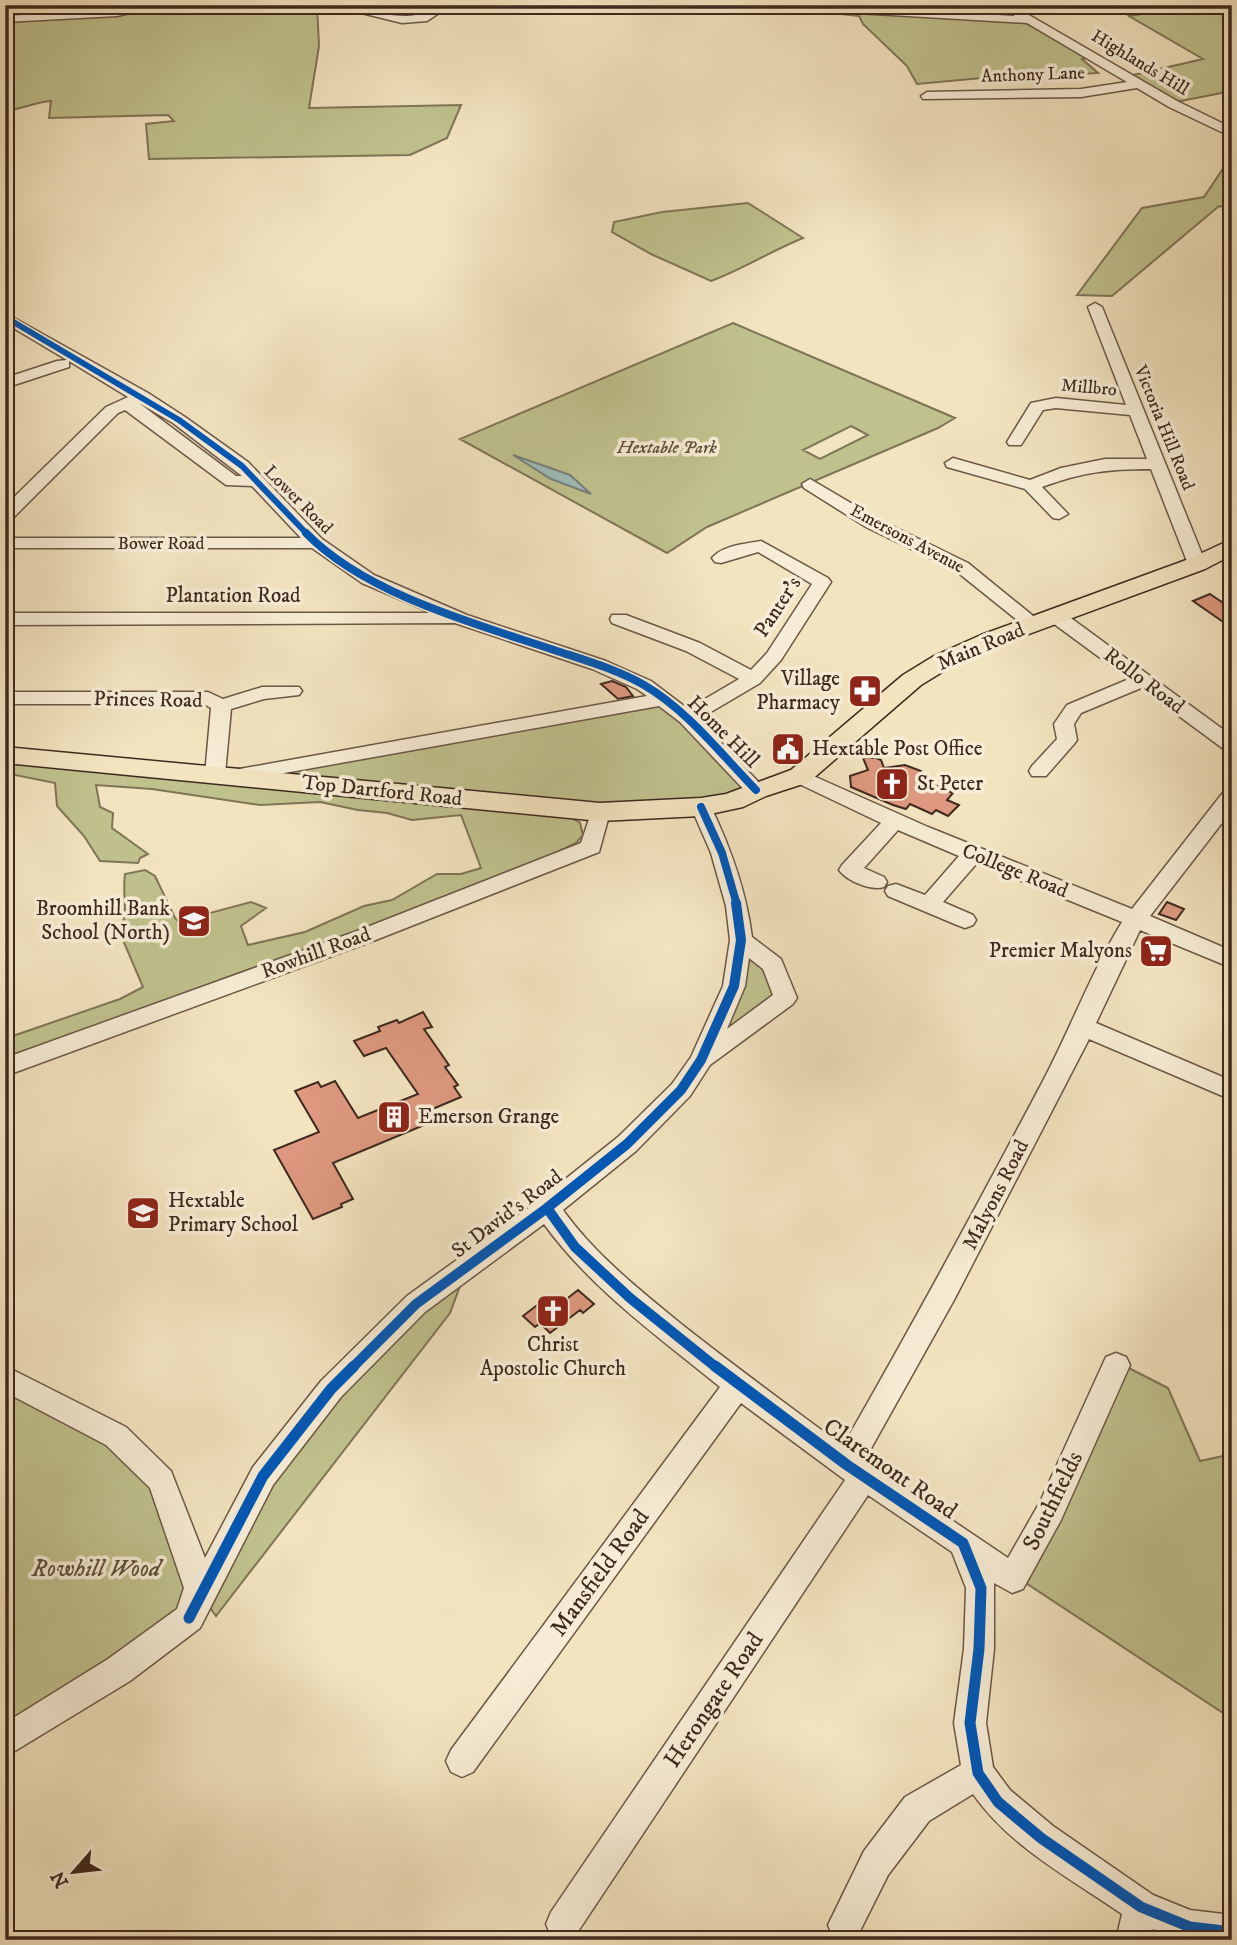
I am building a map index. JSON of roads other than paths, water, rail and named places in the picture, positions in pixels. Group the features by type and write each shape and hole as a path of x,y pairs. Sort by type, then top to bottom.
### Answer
{"main road":[{"name":"Main Road","path":"756,790 800,776 912,680 965,650 1197,564 1232,546"},
{"name":"Top Dartford Road","path":"5,755 600,812 701,807 733,801 756,790"}],"street":[{"path":"5,19 117,13 160,5"},
{"path":"334,5 402,20 423,19 446,5"},
{"path":"772,5 899,9 1031,20"},
{"path":"968,5 1014,8"},
{"name":"Highlands Hill","path":"1014,8 1139,84 1232,133"},
{"name":"Anthony Lane","path":"928,96 1081,93 1139,84"},
{"name":"Victoria Hill Road","path":"1095,307 1197,564"},
{"name":"Lower Road","path":"5,317 142,396 190,427 257,481 316,543 368,579 460,619 599,665 644,685 665,699"},
{"path":"5,332 92,381"},
{"path":"5,383 63,364"},
{"path":"5,516 112,410 142,396"},
{"path":"126,403 232,481 257,481"},
{"name":"Millbro","path":"1015,442 1037,406 1056,403 1138,411"},
{"path":"953,463 1031,485 1059,514"},
{"path":"1031,485 1067,472 1105,464 1158,464"},
{"name":"Emersons Avenue","path":"810,484 872,523 962,567 1045,620"},
{"name":"Bower Road","path":"5,543 316,543"},
{"name":"Panter's","path":"687,718 753,679 774,656 822,582 761,546 739,550 721,558"},
{"name":"Plantation Road","path":"5,619 460,619"},
{"path":"619,619 693,647 753,679"},
{"name":"Rollo Road","path":"1045,620 1143,680 1232,746"},
{"path":"1039,771 1048,752 1067,740 1064,724 1074,709 1143,680"},
{"path":"221,706 262,693 292,691"},
{"name":"Princes Road","path":"5,698 208,698 221,706 223,776"},
{"name":"Home Hill","path":"223,776 373,753 665,699 687,718 756,790"},
{"name":"Home Hill","path":"346,788 347,772 373,753"},
{"name":"College Road","path":"800,776 972,855 1232,960"},
{"path":"1135,920 1232,796"},
{"name":"St David's Road","path":"189,1618 263,1476 331,1389 416,1304 547,1208 636,1136 681,1090 701,1060 734,986 741,940 737,906 722,853 701,807"},
{"name":"Rowhill Road","path":"5,1067 365,936 591,847 600,812"},
{"path":"895,821 850,870 965,920"},
{"path":"929,905 972,855"},
{"name":"Malyons Road","path":"856,1470 1083,1027 1119,946 1135,920"},
{"name":"St David's Road","path":"701,1060 785,998 774,965 741,940"},
{"path":"1083,1027 1232,1091"},
{"name":"Claremont Road","path":"547,1208 584,1256 630,1298 738,1385 963,1543 981,1588 979,1648 970,1723 978,1773 998,1802 1052,1846 1141,1907 1190,1927 1232,1932"},
{"name":"Southfields","path":"963,1543 1013,1579 1051,1511 1116,1365"},
{"path":"5,1378 116,1436 162,1480 199,1588 189,1618 119,1670 5,1741"},
{"name":"Mansfield Road","path":"462,1761 738,1385"},
{"name":"Herongate Road","path":"563,1924 856,1470"},
{"path":"845,1925 876,1863 917,1810 978,1773"},
{"path":"1133,1940 1141,1907"}],"water":[{"path":"513,455 570,475 591,494 551,479"}],"place":[{"name":"Village Pharmacy","path":"865,691"},
{"name":"Hextable Post Office","path":"788,749"},
{"name":"St Peter","path":"892,784"},
{"name":"Broomhill Bank School (North)","path":"194,921"},
{"name":"Premier Malyons","path":"1156,951"},
{"name":"Emerson Grange","path":"394,1117"},
{"name":"Hextable Primary School","path":"143,1213"},
{"name":"Christ Apostolic Church","path":"553,1311"}],"park label":[{"name":"Hextable Park","path":"667,448"},
{"name":"Rowhill Wood","path":"96,1569"}]}
